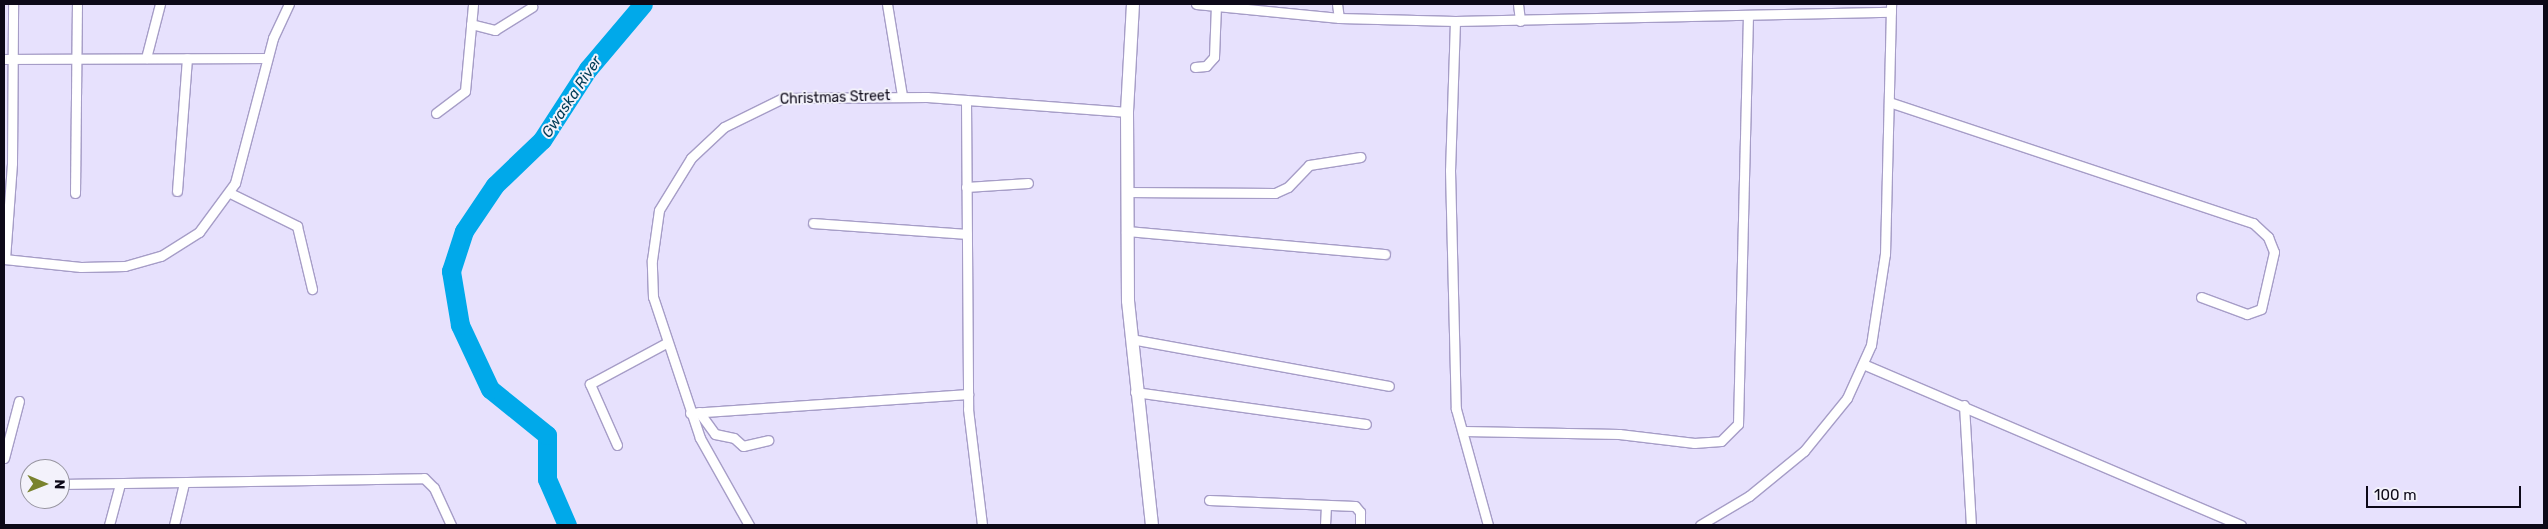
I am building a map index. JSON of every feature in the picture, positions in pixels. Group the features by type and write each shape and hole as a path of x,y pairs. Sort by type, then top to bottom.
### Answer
{"main road":[{"path":"1133,4 1127,112 1126,231 1130,340 1152,525"}],"street":[{"path":"14,4 8,59 5,259 81,268 142,262 187,241 230,193 241,167 267,58 289,4"},
{"path":"75,193 78,4"},
{"path":"146,58 160,4"},
{"path":"436,113 465,91 473,4"},
{"path":"887,4 902,96"},
{"path":"1196,4 1339,18 1455,21 1748,16 1891,8 1889,102 1880,302 1863,364 1847,398 1804,450 1749,496 1700,525"},
{"path":"1337,4 1339,18"},
{"path":"1518,4 1520,21"},
{"path":"1195,67 1206,66 1214,57 1216,6"},
{"path":"471,24 494,30 532,7"},
{"path":"1464,431 1620,434 1694,444 1721,441 1738,424 1748,16"},
{"path":"1455,21 1451,315 1456,409 1464,431 1488,525"},
{"path":"177,191 187,58"},
{"path":"8,59 267,58"},
{"name":"Christmas Street","path":"749,525 694,412 666,343 651,279 654,230 668,191 691,158 724,127 772,100 902,96 1127,112"},
{"path":"966,100 968,394 982,525"},
{"path":"1889,102 2253,223 2268,237 2274,252 2261,309 2246,314 2201,297"},
{"path":"1126,192 1275,193 1288,187 1309,165 1360,157"},
{"path":"966,186 1028,183"},
{"path":"230,193 297,226 312,289"},
{"path":"813,222 967,234"},
{"path":"1126,231 1385,254"},
{"path":"1130,340 1389,386"},
{"path":"617,445 590,384 666,343"},
{"path":"1863,364 1964,405 2241,525"},
{"path":"1135,392 1366,424"},
{"path":"694,412 968,394"},
{"path":"4,458 19,401"},
{"path":"1964,405 1971,525"},
{"path":"694,412 716,434 734,438 742,446 768,440"},
{"path":"70,484 424,478 434,488 451,525"},
{"path":"174,525 184,483"},
{"path":"108,525 120,484"},
{"path":"1209,500 1355,506 1360,512 1360,525"},
{"path":"1325,525 1326,505"}],"waterway":[{"name":"Gwaska River","path":"567,525 547,479 547,435 490,389 460,325 451,271 464,231 495,185 542,140 588,69 643,4"}]}
